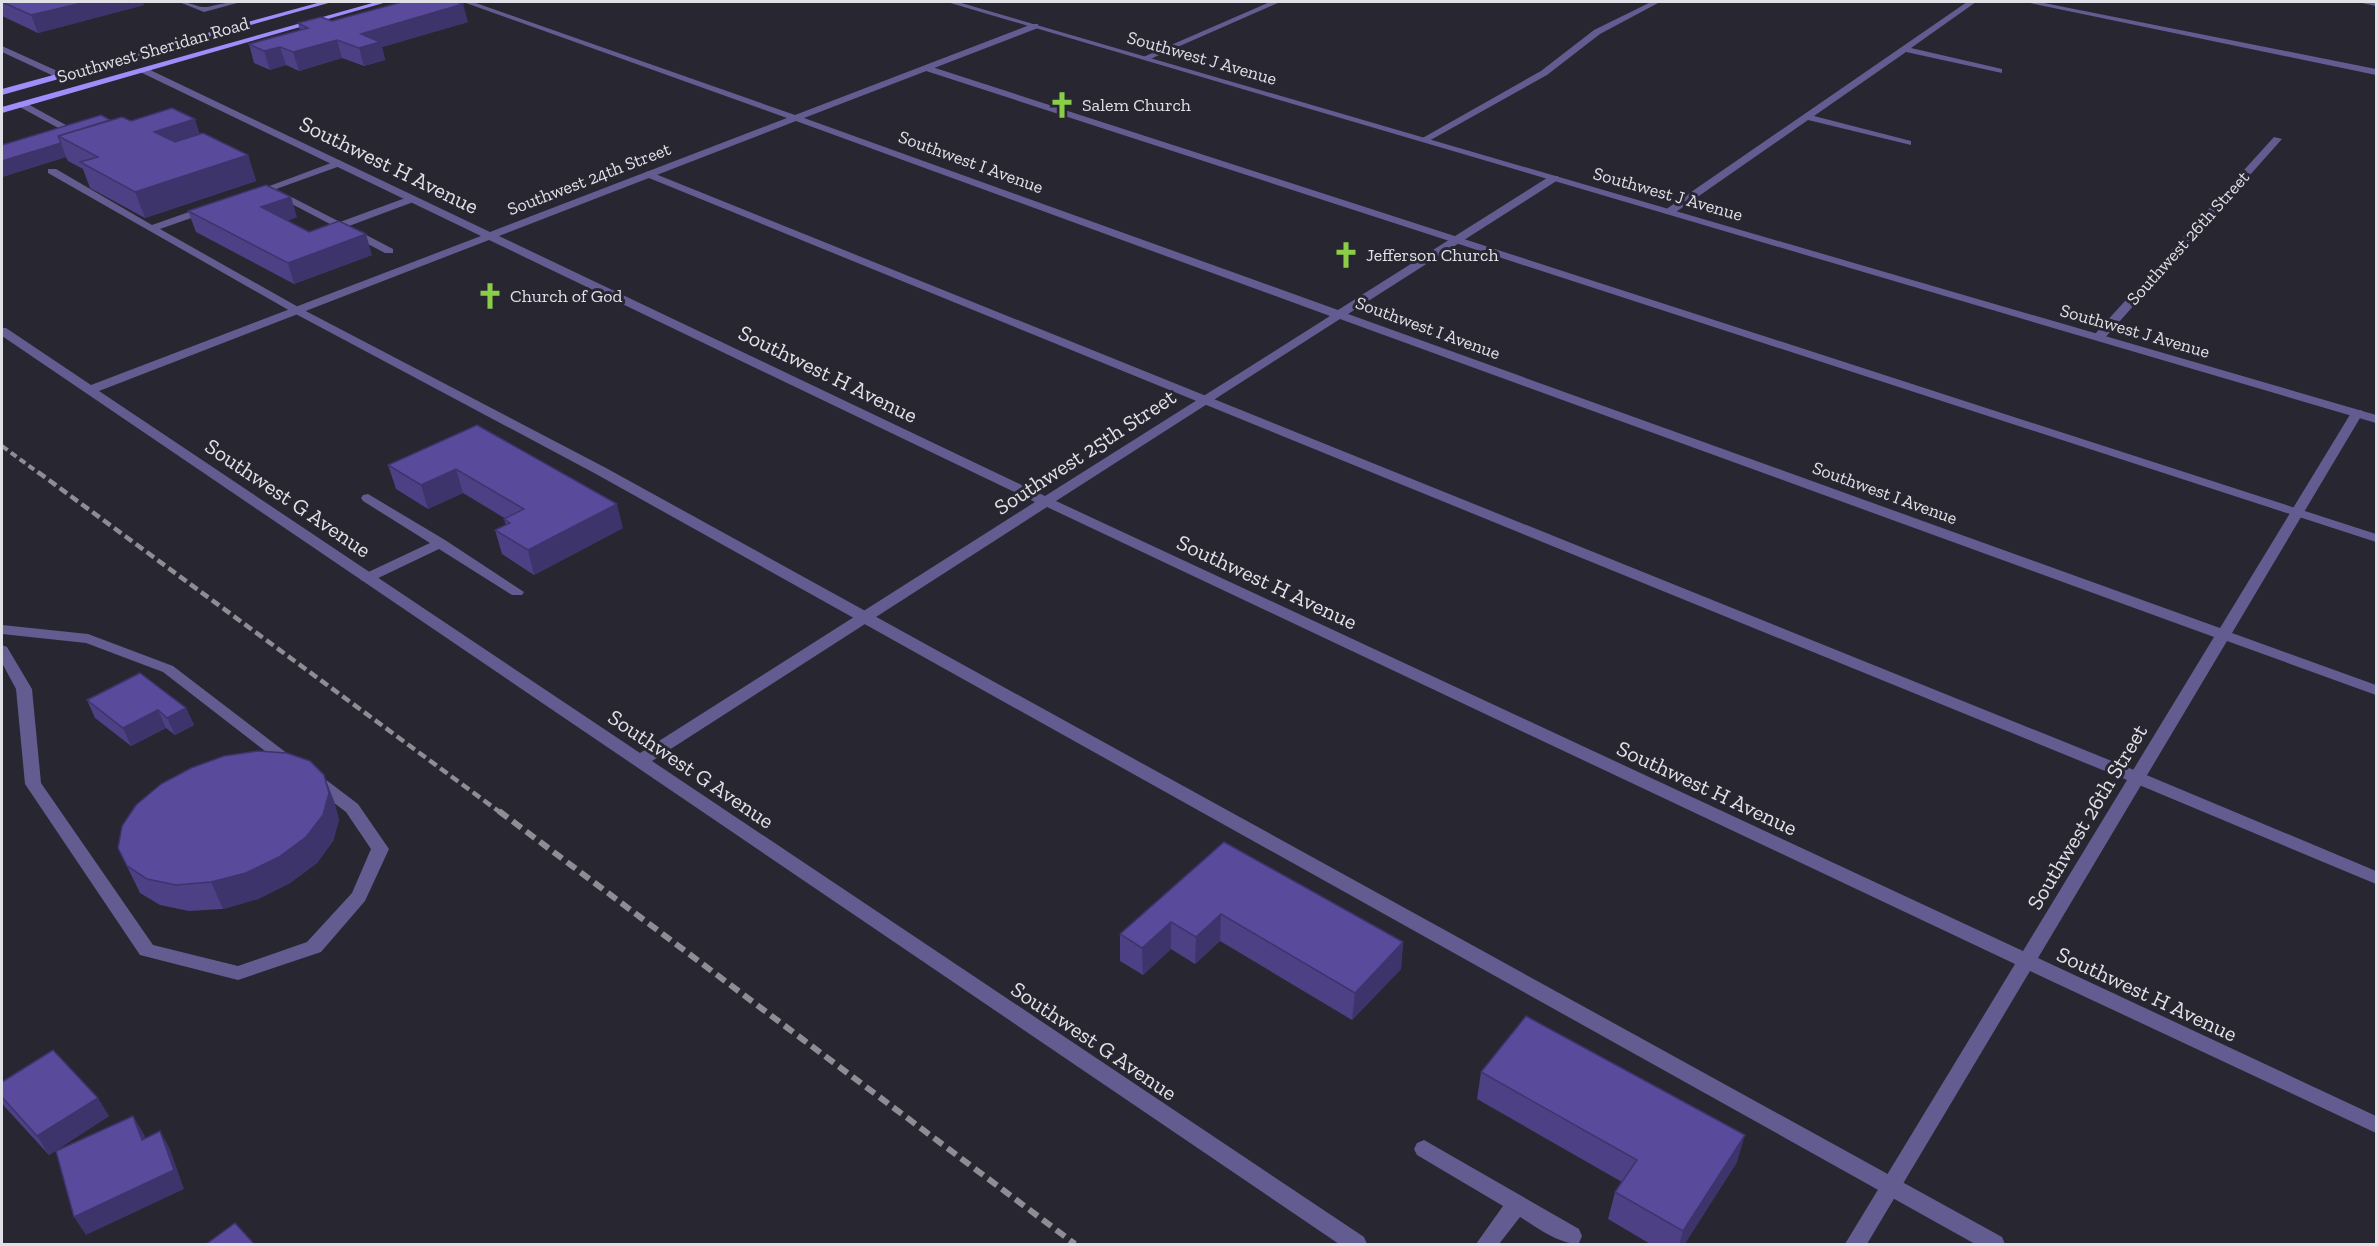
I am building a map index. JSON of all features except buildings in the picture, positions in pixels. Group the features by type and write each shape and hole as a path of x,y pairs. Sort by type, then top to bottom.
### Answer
{"main road":[{"name":"Southwest Sheridan Road","path":"2,92 328,2"},
{"name":"Southwest Sheridan Road","path":"2,110 383,2"}],"street":[{"path":"183,2 204,10 237,2"},
{"name":"Southwest I Avenue","path":"467,2 795,117 2376,690"},
{"name":"Southwest J Avenue","path":"957,2 2376,419"},
{"path":"1144,58 1276,2"},
{"path":"1424,140 1544,73 1597,32 1656,2"},
{"path":"1669,212 1972,2"},
{"path":"2029,2 2376,72"},
{"path":"2361,2 2376,4"},
{"name":"Southwest 24th Street","path":"89,390 1035,26"},
{"path":"2,49 61,76"},
{"path":"1904,49 1999,70"},
{"path":"926,68 2376,538"},
{"name":"Southwest H Avenue","path":"143,69 1046,502 2376,1125"},
{"path":"21,104 70,130 48,137"},
{"path":"1806,117 1908,143"},
{"name":"Southwest 26th Street","path":"2099,337 2277,139"},
{"path":"247,196 339,163"},
{"path":"52,171 296,310 601,471 1994,1245"},
{"path":"648,174 2138,778 2376,878"},
{"name":"Southwest 25th Street","path":"639,761 1554,178"},
{"path":"268,188 389,251"},
{"path":"339,226 412,199"},
{"path":"152,229 215,207"},
{"name":"Southwest G Avenue","path":"2,331 1356,1245"},
{"name":"Southwest 26th Street","path":"1856,1245 2357,413"},
{"path":"368,498 517,592"},
{"path":"367,578 440,543"},
{"path":"2,630 88,639 168,669 352,808 380,849 359,896 314,947 238,973 147,951 33,784 24,689 2,650"},
{"path":"1424,1149 1571,1236"},
{"path":"1487,1245 1516,1205"}],"railway":[{"path":"2,446 40,474"},
{"path":"38,472 501,813"},
{"path":"499,811 1075,1244"}],"place":[{"name":"Salem Church","path":"1062,105"},
{"name":"Jefferson Church","path":"1346,255"},
{"name":"Church of God","path":"490,296"}]}
